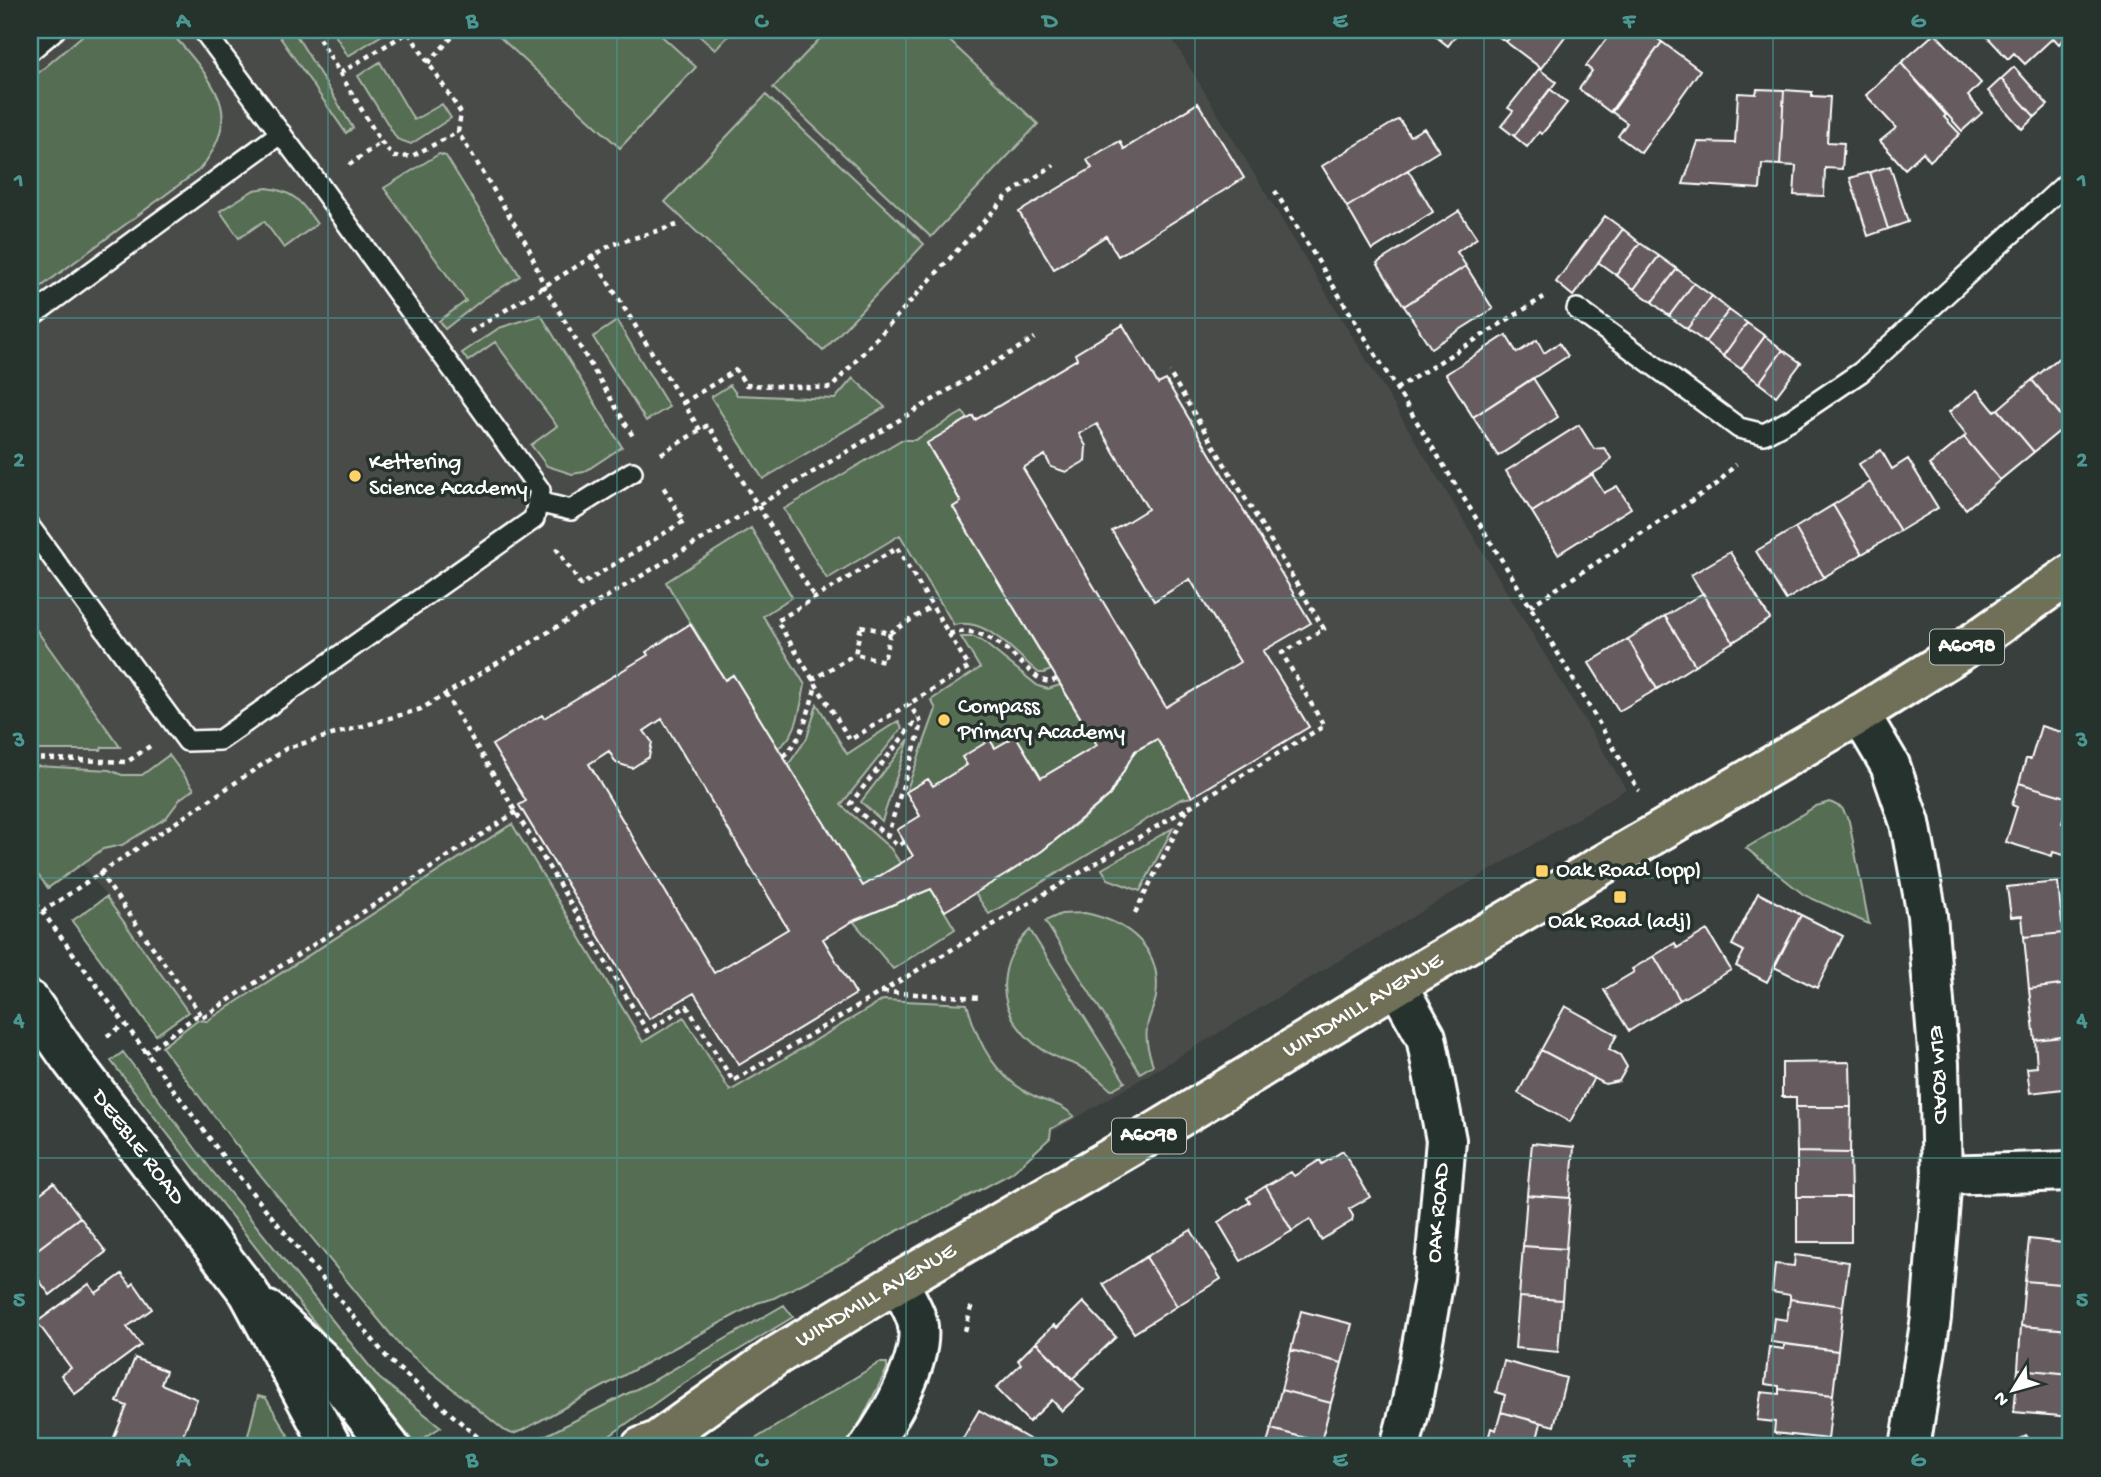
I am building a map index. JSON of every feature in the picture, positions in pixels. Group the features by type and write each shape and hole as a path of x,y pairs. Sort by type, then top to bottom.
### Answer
{"main road":[{"name":"WINDMILL AVENUE","path":"650,1445 776,1356 1168,1125 1397,985 1860,714 1964,649 2071,574"}],"street":[{"name":"ELM ROAD","path":"1860,714 1891,765 1910,823 1927,915 1939,1064 1942,1175 1931,1318 1910,1447"},
{"name":"OAK ROAD","path":"1397,985 1426,1037 1446,1140 1434,1279 1412,1401 1399,1447"},
{"name":"DEEBLE ROAD","path":"30,1001 72,1061 249,1293 332,1447"},
{"path":"1942,1175 2071,1171"},
{"path":"869,1447 900,1394 916,1353 919,1332 917,1320 898,1282"},
{"name":"DEEBLE ROAD","path":"249,1293 321,1360 390,1447"}],"lane":[{"path":"30,51 55,30"},
{"path":"30,527 187,741 220,740 534,519 540,489 203,30"},
{"path":"30,317 281,133"},
{"path":"1577,309 1740,428 1764,434 1790,420 1861,372 2071,179"},
{"path":"537,502 571,510 640,467"}],"path":[{"path":"314,30 381,142 394,157 412,156 458,132"},
{"path":"428,63 455,34 450,30"},
{"path":"340,73 410,31 461,114 458,132 528,246 544,286 640,467 684,521 581,585 557,548 547,554"},
{"path":"683,403 736,370 746,385 831,388 1007,195 1054,165"},
{"path":"1275,191 1530,606 1639,792"},
{"path":"440,352 611,245 677,225"},
{"path":"592,256 700,430"},
{"path":"1396,390 1551,293 1577,309"},
{"path":"41,912 287,748 421,709 1035,338"},
{"path":"445,694 647,1031 687,1006 733,1081 1324,726 1282,653 1324,629 1169,372"},
{"path":"640,467 708,425 815,598"},
{"path":"1530,606 1717,484 1764,434"},
{"path":"897,548 969,667 850,740 777,621 815,598 897,548"},
{"path":"783,756 793,749 801,735 814,682 855,654 861,626 890,633 932,607"},
{"path":"949,634 963,630 976,631 991,638 1041,680 1050,682 1057,679"},
{"path":"855,654 884,661 890,633"},
{"path":"887,837 922,724 909,704"},
{"path":"904,842 898,846 850,804 918,718"},
{"path":"30,758 127,762 177,727"},
{"path":"1135,913 1189,807"},
{"path":"145,1053 195,1016 203,1017 516,812"},
{"path":"99,872 203,1017"},
{"path":"30,895 227,1161 390,1361 489,1447"},
{"path":"881,992 980,998"}],"shaded area":[{"name":"Compass Primary Academy","path":"30,30 1167,30 1626,789 879,1236 403,1309 30,791"}],"green space":[{"path":"89,30 165,30 171,33 213,86 221,105 222,123 214,148 199,170 30,295 30,80"},
{"path":"275,30 293,30 353,128 346,133"},
{"path":"332,30 390,30 348,56"},
{"path":"492,30 655,30 696,67 620,148"},
{"path":"693,30 734,30 715,50"},
{"path":"828,30 938,30 1038,124 931,237 773,88"},
{"path":"380,62 414,120 442,104 451,118 411,144 397,139 358,76"},
{"path":"766,95 924,244 823,351 665,202"},
{"path":"439,154 446,156 520,276 483,299 445,329 439,321 466,301 384,188"},
{"path":"267,188 285,192 297,199 317,224 284,248 264,221 239,238 220,211 254,190"},
{"path":"541,315 622,447 584,472 572,474 547,466 531,445 557,426 495,342 468,361 462,353 499,328"},
{"path":"617,321 669,407 646,421 593,337"},
{"path":"853,378 885,407 763,479 711,397 730,385 737,395 835,399"},
{"path":"963,412 968,419 927,444 961,502 953,507 1051,670 1044,673 1039,673 989,631 978,626 954,625 900,535 827,579 784,509 901,440 915,440"},
{"path":"751,528 792,597 763,616 805,685 794,729 785,743 778,748 733,675 725,680 666,582"},
{"path":"30,621 120,747 102,747 101,750 30,750"},
{"path":"961,637 974,637 982,641 1038,686 1048,689 1060,685 1097,745 1041,778 1016,736 995,748 990,740 967,765 933,786 928,779 906,792 936,709 931,700 980,668"},
{"path":"817,704 847,754 898,721 902,728 841,805 891,849 900,863 863,886 788,765 807,738"},
{"path":"909,739 882,821 861,802"},
{"path":"1157,739 1192,797 1181,799 989,914 975,893 1042,851 1079,822 1110,795 1135,751"},
{"path":"169,755 194,789 181,798 166,818 122,845 103,849 48,888 30,864 30,771 34,771 37,766 109,770 122,775 142,775"},
{"path":"1830,802 1842,808 1849,821 1869,924 1804,895 1746,848 1816,806"},
{"path":"512,824 643,1042 684,1017 730,1091 883,1000 967,1004 983,1046 999,1070 1022,1089 1074,1116 1051,1129 1050,1138 1012,1173 895,1232 852,1258 774,1298 757,1303 523,1430 513,1434 505,1431 401,1347 236,1145 162,1047 197,1020 207,1021"},
{"path":"1173,828 1140,891 1108,879 1102,869"},
{"path":"931,889 955,929 893,969 853,921"},
{"path":"106,897 188,1012 156,1035 72,921"},
{"path":"1085,913 1101,917 1128,931 1148,951 1154,964 1156,997 1147,1033 1153,1065 1140,1073 1045,921 1061,914"},
{"path":"1030,930 1125,1082 1111,1090 1085,1069 1056,1057 1034,1043 1010,1013 1004,989 1006,970 1013,951"},
{"path":"123,1052 213,1172 379,1378 441,1427 415,1444 305,1311 111,1061"},
{"path":"784,1305 793,1317 675,1389 594,1447 523,1447 656,1379"},
{"path":"879,1363 887,1363 887,1369 861,1421 844,1447 742,1447"},
{"path":"258,1396 266,1398 295,1447 245,1447"}],"building":[{"path":"1436,30 1460,30 1448,46 1433,34"},
{"path":"1489,30 1516,30 1506,42"},
{"path":"1516,30 1570,30 1541,68 1506,42"},
{"path":"1613,30 1645,30 1662,42 1610,112 1579,89 1592,71 1586,66"},
{"path":"1981,30 2046,30 2053,38 2025,64 2014,53 2008,59"},
{"path":"2046,30 2071,30 2071,32 2059,44"},
{"path":"1935,33 1981,83 1968,96 1982,113 1962,131 1901,63"},
{"path":"1662,42 1700,70 1641,153 1618,136 1627,123 1612,112"},
{"path":"1901,63 1960,134 1930,161 1923,152 1905,169 1880,141 1896,128 1866,95"},
{"path":"2014,67 2048,105 2035,117 2001,79"},
{"path":"1539,69 1556,82 1514,136 1501,126 1513,111 1508,108"},
{"path":"2001,79 2035,117 2022,129 1988,91"},
{"path":"1550,89 1567,103 1542,134 1539,132 1527,147 1514,136"},
{"path":"1757,89 1784,90 1780,165 1762,164 1760,189 1683,184 1698,142 1735,143 1738,93 1756,94"},
{"path":"1784,90 1812,92 1812,96 1830,97 1827,142 1844,143 1842,169 1825,168 1824,196 1794,195 1796,166 1780,165"},
{"path":"1198,103 1244,178 1118,256 1106,236 1054,269 1019,212 1092,168 1087,160 1105,149 1120,141 1124,149"},
{"path":"1399,119 1410,136 1424,128 1439,151 1347,207 1322,166"},
{"path":"1890,166 1908,222 1888,229 1870,172"},
{"path":"1408,170 1433,212 1372,250 1347,207"},
{"path":"1870,172 1888,229 1868,236 1850,178"},
{"path":"1459,211 1477,238 1457,252 1466,266 1404,306 1377,263"},
{"path":"1605,216 1623,229 1573,296 1556,282"},
{"path":"1623,229 1640,243 1616,275 1598,262"},
{"path":"1640,243 1659,256 1634,289 1616,275"},
{"path":"1659,256 1677,269 1652,302 1634,289"},
{"path":"1466,266 1493,309 1431,348 1404,306"},
{"path":"1677,269 1694,283 1669,316 1652,302"},
{"path":"1694,283 1712,296 1687,329 1669,316"},
{"path":"1712,296 1729,310 1705,342 1687,329"},
{"path":"1729,310 1747,323 1723,356 1705,342"},
{"path":"1747,323 1765,336 1741,369 1723,356"},
{"path":"1123,325 1158,384 1166,380 1311,623 1263,651 1309,727 1192,797 1157,739 1135,751 1110,795 1042,851 1007,874 945,911 931,889 853,921 823,939 856,994 739,1065 694,993 649,1019 519,805 526,801 492,745 542,715 544,718 648,655 646,652 690,624 725,680 733,675 863,886 913,856 897,830 920,816 906,792 928,779 933,786 967,765 962,757 990,740 995,748 1016,736 1041,778 1097,745 953,507 961,502 927,443 973,416 975,420 1077,359 1075,354","holes":["1097,424 1148,509 1112,531 1154,601 1190,579 1240,662 1166,707 1023,468 1045,455 1051,467 1066,472 1085,461 1086,446 1079,434","662,719 788,929 714,973 589,764 609,751 616,763 632,768 649,757 652,742 644,731"]},
{"path":"1506,335 1517,353 1537,340 1544,353 1559,343 1568,356 1473,417 1446,374"},
{"path":"1765,336 1783,350 1759,383 1741,369"},
{"path":"1783,350 1801,363 1776,396 1759,383"},
{"path":"2066,352 2071,358 2071,422 2068,424 2032,380"},
{"path":"1533,378 1558,417 1498,456 1473,417"},
{"path":"2032,380 2068,424 2034,452 1998,409"},
{"path":"1977,390 1994,411 1998,409 2034,452 2000,480 1964,437 1966,434 1949,412"},
{"path":"1579,425 1594,449 1604,448 1611,458 1605,466 1532,512 1506,471"},
{"path":"1964,437 2000,480 1966,509 1929,465"},
{"path":"1881,450 1892,469 1908,459 1938,508 1900,531 1859,464"},
{"path":"1592,474 1604,493 1617,486 1631,508 1558,554 1532,512"},
{"path":"1870,482 1900,531 1862,554 1833,505"},
{"path":"1833,505 1862,554 1824,577 1795,528"},
{"path":"1795,528 1824,577 1786,600 1756,551"},
{"path":"1730,552 1770,619 1733,642 1691,575"},
{"path":"1703,593 1733,642 1695,665 1665,616"},
{"path":"1665,616 1695,665 1657,689 1628,639"},
{"path":"1628,639 1657,689 1619,711 1589,663"},
{"path":"2041,726 2071,735 2069,798 2019,783 2026,759 2031,759"},
{"path":"2019,783 2069,798 2062,823 2071,826 2071,857 2053,852 2052,856 2006,842 2017,807 2012,805"},
{"path":"2058,882 2063,933 2024,937 2022,916 2011,917 2007,887"},
{"path":"1758,893 1801,915 1767,982 1736,966 1744,951 1732,945"},
{"path":"1801,915 1843,936 1817,988 1774,967"},
{"path":"1707,930 1731,970 1680,1000 1654,956 1675,943 1677,948"},
{"path":"2063,933 2069,984 2029,989 2024,937"},
{"path":"1654,956 1680,1000 1629,1031 1604,990"},
{"path":"2069,984 2071,1036 2035,1040 2029,989"},
{"path":"1565,1006 1617,1035 1609,1049 1620,1055 1627,1067 1619,1081 1605,1084 1541,1050"},
{"path":"2071,1036 2071,1088 2030,1093 2027,1068 2037,1067 2035,1040"},
{"path":"1541,1050 1594,1078 1570,1122 1518,1093"},
{"path":"1850,1062 1851,1107 1796,1107 1796,1097 1782,1097 1782,1063"},
{"path":"1796,1107 1851,1107 1850,1153 1797,1152"},
{"path":"30,1143 41,1158 30,1166"},
{"path":"1532,1143 1574,1147 1570,1198 1527,1195"},
{"path":"1343,1151 1370,1197 1349,1209 1353,1216 1352,1221 1321,1240 1310,1219 1292,1231 1266,1186 1291,1172 1294,1176 1320,1160 1322,1164"},
{"path":"1797,1152 1850,1153 1851,1197 1797,1197"},
{"path":"54,1183 80,1217 30,1255 30,1201"},
{"path":"1266,1186 1292,1231 1241,1261 1218,1222 1250,1202 1247,1198"},
{"path":"1527,1195 1570,1198 1566,1249 1523,1246"},
{"path":"1797,1197 1851,1197 1851,1242 1797,1242"},
{"path":"80,1217 106,1252 50,1295 30,1268 30,1255"},
{"path":"1191,1230 1221,1279 1177,1306 1146,1257"},
{"path":"2029,1239 2071,1244 2071,1285 2025,1281"},
{"path":"1523,1246 1566,1249 1562,1300 1519,1297"},
{"path":"1795,1255 1849,1262 1843,1306 1790,1299 1790,1295 1772,1292 1775,1264 1794,1266"},
{"path":"1146,1257 1177,1306 1134,1333 1103,1284"},
{"path":"122,1274 131,1286 134,1283 152,1309 127,1327 141,1345 75,1394 61,1375 71,1368 37,1322 89,1284 96,1293"},
{"path":"2025,1281 2071,1285 2071,1330 2021,1326"},
{"path":"1519,1297 1562,1300 1558,1352 1515,1348"},
{"path":"1790,1299 1843,1306 1838,1351 1771,1342 1774,1318 1787,1320"},
{"path":"1083,1302 1116,1337 1072,1379 1036,1342 1054,1325 1057,1328"},
{"path":"1301,1311 1352,1324 1342,1363 1291,1350"},
{"path":"2021,1326 2071,1330 2071,1374 2018,1369"},
{"path":"1036,1342 1084,1390 1062,1411 1052,1400 1029,1422 996,1388 1021,1364 1018,1360"},
{"path":"1784,1344 1838,1351 1833,1395 1779,1389 1779,1386 1765,1384 1769,1347 1784,1349"},
{"path":"1291,1350 1342,1363 1331,1403 1281,1390"},
{"path":"135,1358 166,1371 161,1384 197,1399 181,1440 172,1437 168,1447 110,1447 127,1406 117,1402"},
{"path":"1504,1361 1566,1378 1554,1426 1501,1412 1505,1395 1496,1392"},
{"path":"2018,1369 2071,1374 2071,1417 2014,1412"},
{"path":"1779,1389 1833,1395 1828,1439 1774,1433 1775,1422 1757,1420 1761,1392 1779,1394"},
{"path":"1281,1390 1331,1403 1321,1442 1271,1429"},
{"path":"979,1410 1029,1439 1024,1447 958,1447"},
{"path":"1501,1412 1541,1423 1535,1447 1486,1447 1491,1428 1496,1430"},
{"path":"1271,1429 1321,1442 1320,1447 1266,1447"},
{"path":"2026,1435 2035,1447 2008,1447"}],"place":[{"name":"Kettering Science Academy","path":"355,476"},
{"name":"Compass Primary Academy","path":"944,720"},
{"name":"Oak Road (opp)","path":"1542,871"},
{"name":"Oak Road (adj)","path":"1620,897"}]}
